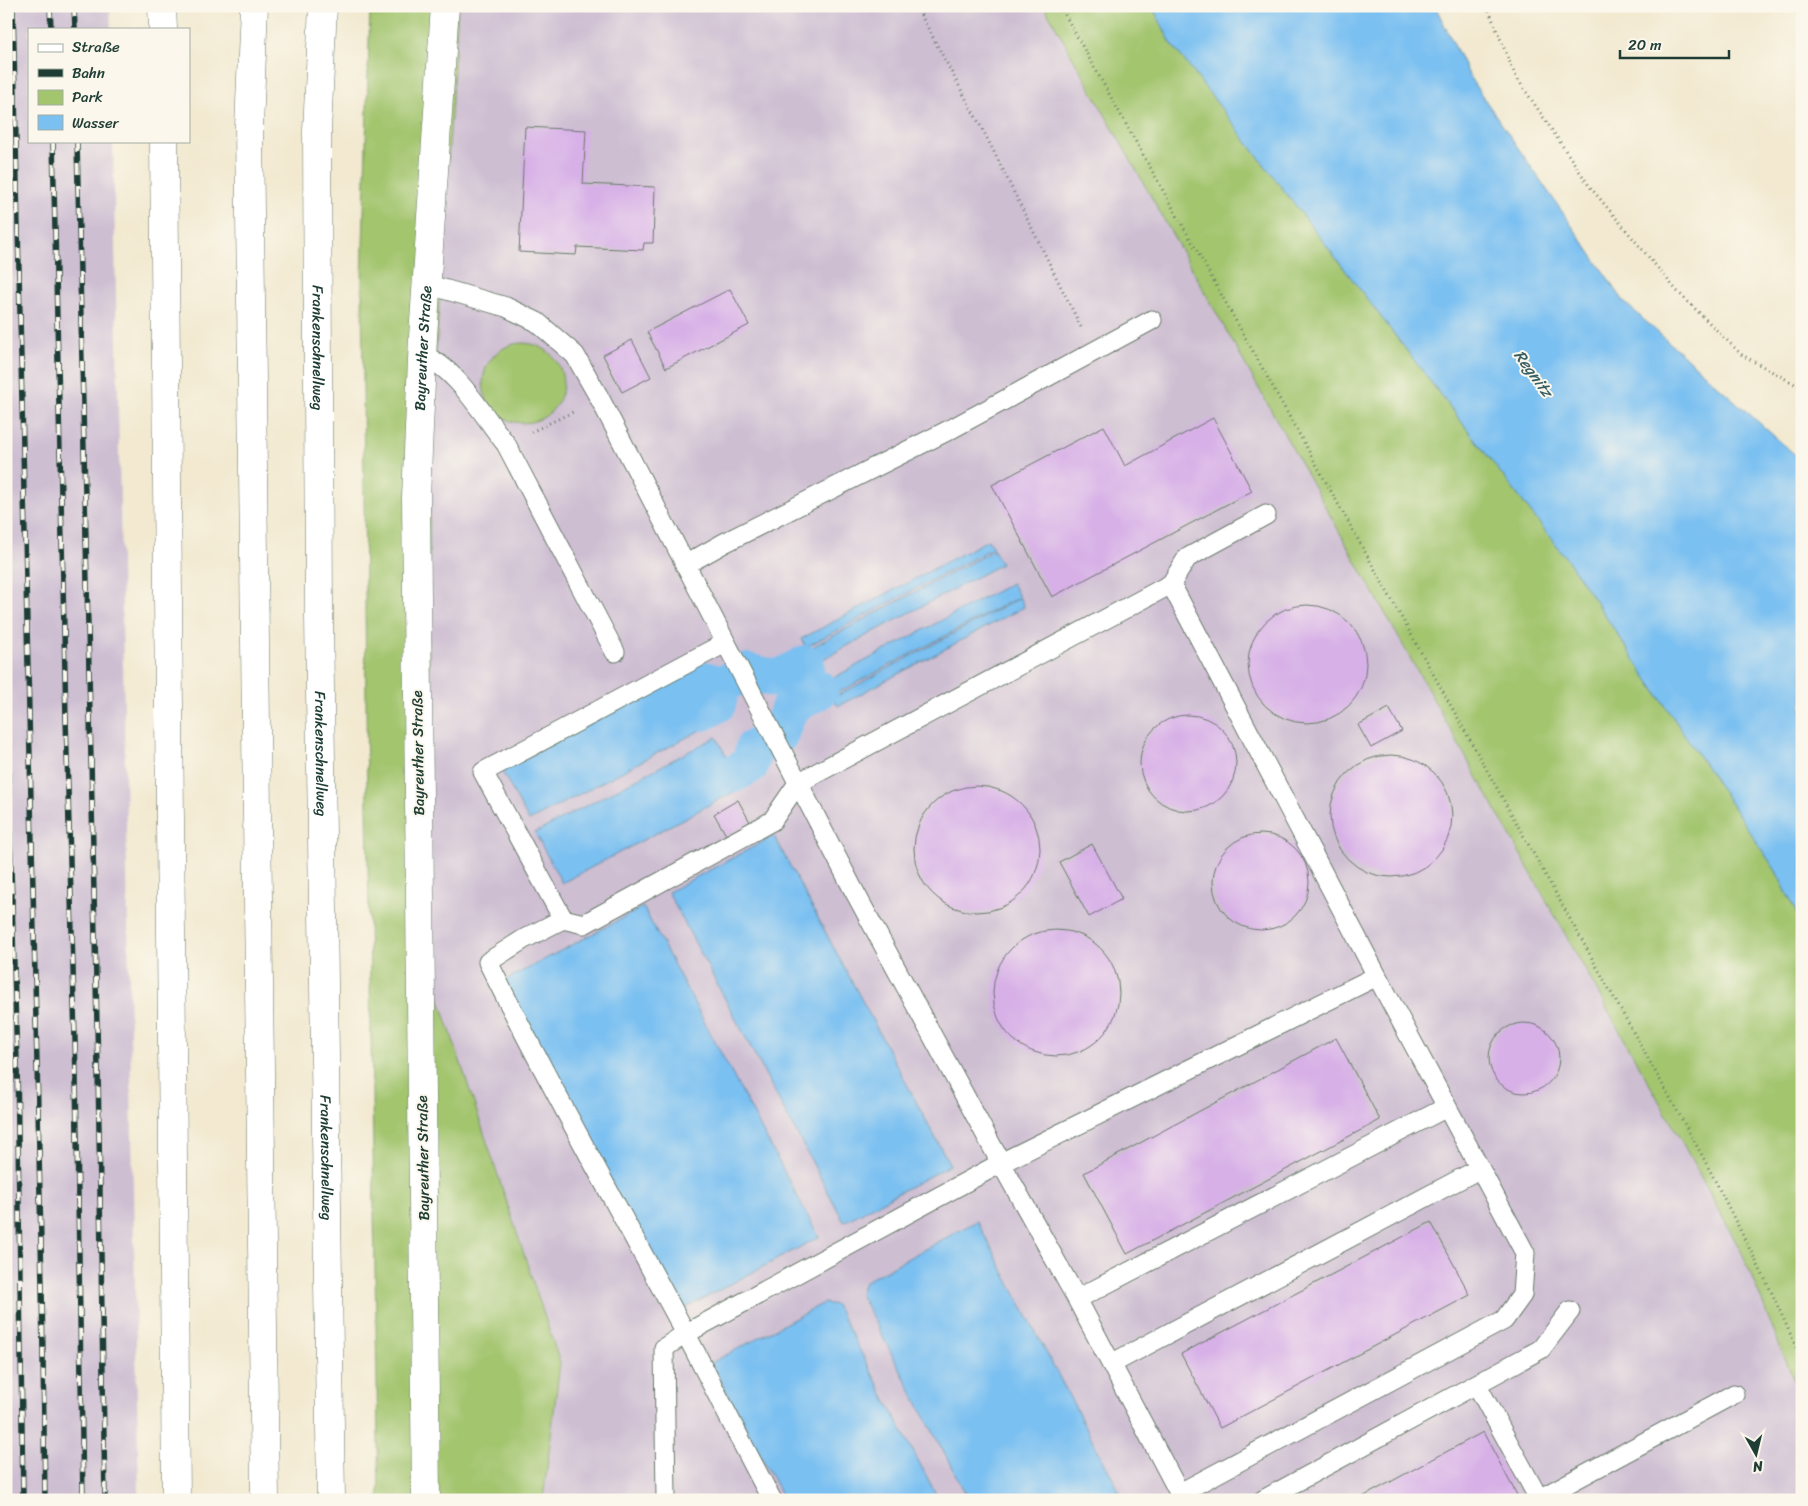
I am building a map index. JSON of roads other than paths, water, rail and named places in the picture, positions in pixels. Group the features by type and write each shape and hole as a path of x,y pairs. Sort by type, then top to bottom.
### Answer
{"main road":[{"path":"162,6 163,28"},
{"path":"254,6 249,127 265,1500"},
{"name":"Frankenschnellweg","path":"323,6 318,131 319,616 332,1500"},
{"name":"Bayreuther Straße","path":"426,1500 416,497 422,355 444,6"},
{"path":"164,142 176,1500"}],"lane":[{"path":"427,286 506,307 537,322 575,355 600,399 861,904 1111,1364 1187,1497 1504,1320 1522,1295 1525,1253 1171,584"},
{"path":"685,565 953,428 1152,320"},
{"path":"422,355 433,359 466,391 488,423 506,444 615,652"},
{"path":"772,1500 686,1334 533,1052 488,962 524,939 563,919 584,924 772,821 798,783 1171,584 1187,558 1266,515"},
{"path":"563,919 483,772 725,643"},
{"path":"666,1500 664,1348 686,1334 1001,1163 1377,976"},
{"path":"1077,1299 1447,1107"},
{"path":"1111,1364 1480,1169"},
{"path":"1263,1500 1541,1350 1570,1311"},
{"path":"1477,1385 1538,1499 1734,1394"}],"water":[{"name":"Regnitz","path":"1152,6 1435,6 1472,81 1625,303 1802,461 1802,924 1776,871 1569,562 1171,43"},
{"path":"988,540 993,548 806,647 801,639"},
{"path":"994,550 1001,564 808,667 801,653"},
{"path":"1012,583 1019,597 826,699 818,686"},
{"path":"1020,598 1024,607 838,706 833,698"},
{"path":"683,674 710,725 529,821 502,771"},
{"path":"716,737 743,787 562,883 535,833"},
{"path":"774,836 950,1165 844,1222 668,892"},
{"path":"643,907 819,1237 680,1311 504,981"},
{"path":"977,1221 1124,1500 969,1500 860,1294 864,1282"},
{"path":"824,1303 836,1305 939,1500 784,1500 711,1363"}],"waterway":[{"path":"703,712 717,704 722,685 746,672 778,679 806,664"},
{"path":"690,688 704,680 722,685"},
{"path":"735,773 750,765 754,748 779,735 790,707 820,690"}],"railway":[{"path":"13,6 42,1285 45,1500"},
{"path":"50,6 51,28"},
{"path":"74,6 75,28"},
{"path":"53,142 76,1075 83,1500"},
{"path":"77,142 98,1069 105,1500"},
{"path":"6,706 17,1061 23,1500"}]}
